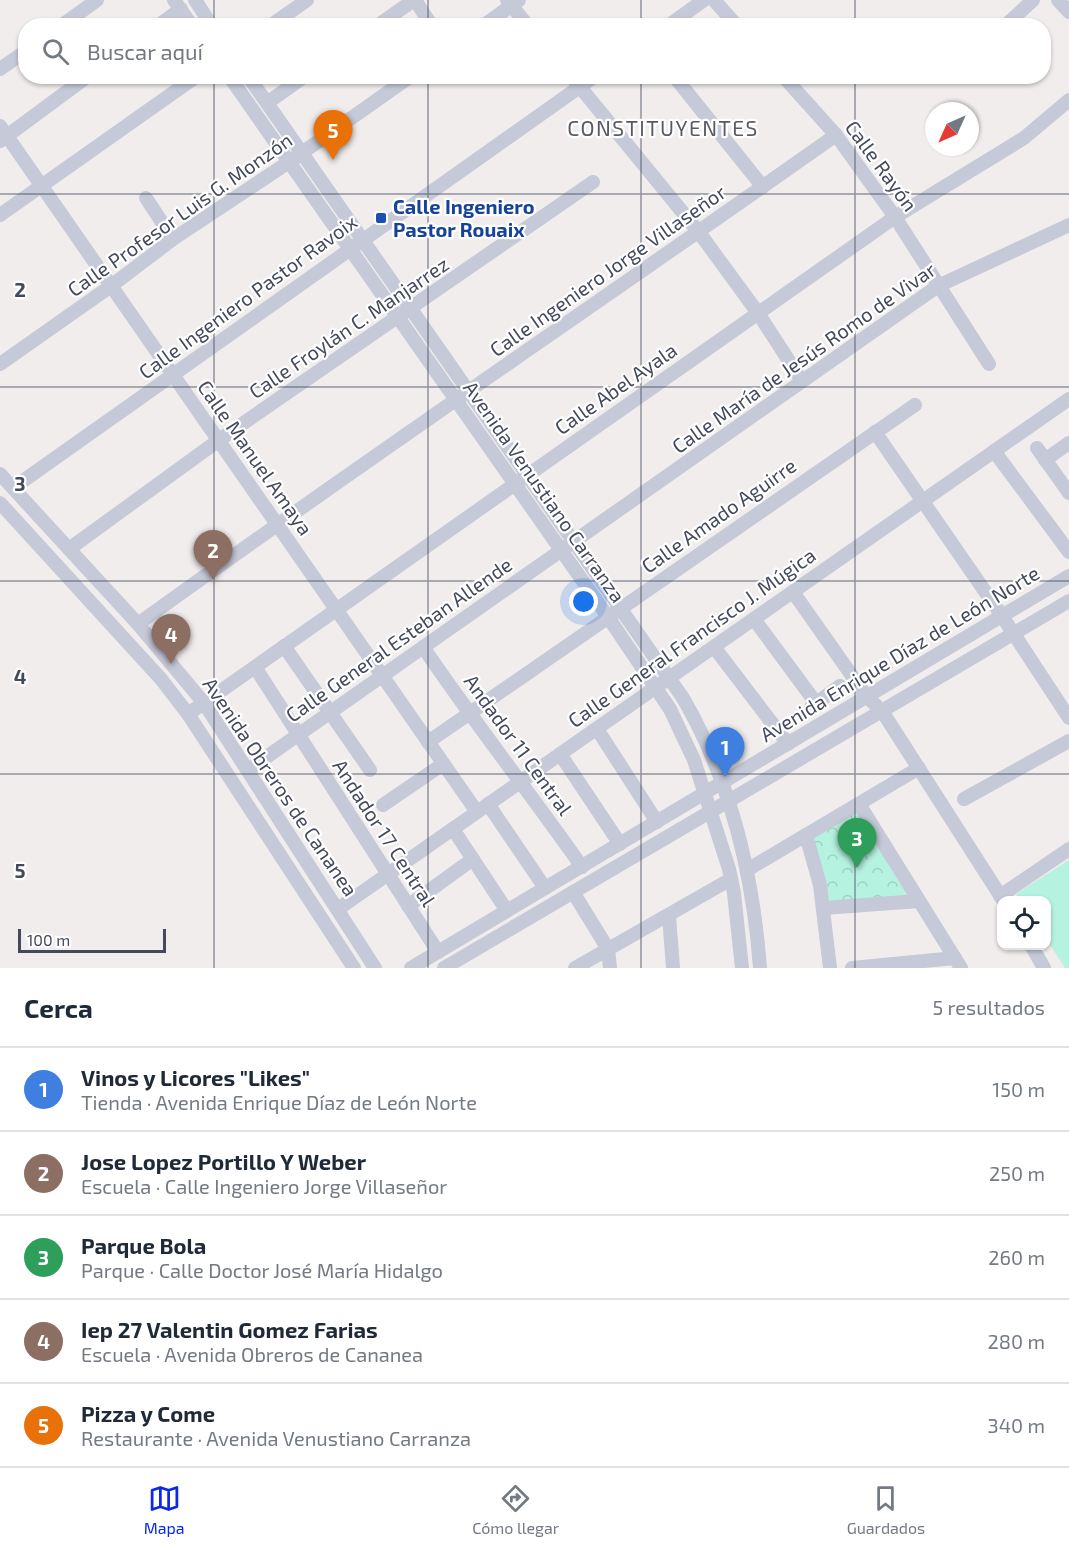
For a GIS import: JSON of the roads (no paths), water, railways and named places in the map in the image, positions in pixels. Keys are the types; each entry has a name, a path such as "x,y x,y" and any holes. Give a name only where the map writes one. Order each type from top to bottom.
{"street":[{"path":"72,18 97,0"},
{"path":"196,0 207,18"},
{"path":"281,18 307,0"},
{"path":"388,18 414,0 426,18"},
{"path":"679,18 704,0"},
{"path":"714,0 730,18"},
{"path":"1014,18 1033,0"},
{"path":"1058,0 1069,12"},
{"path":"493,18 512,2 523,18"},
{"path":"165,18 177,5 186,18"},
{"path":"0,69 18,57"},
{"path":"2,134 76,84"},
{"path":"0,215 186,84"},
{"name":"Avenida Venustiano Carranza","path":"235,84 457,401 521,480"},
{"name":"Avenida Venustiano Carranza","path":"254,84 468,393 521,480 614,613 684,734 712,811 731,879 739,928 742,968"},
{"path":"267,103 294,84"},
{"name":"Calle Profesor Luis G. Monzón","path":"0,364 173,239 289,162 400,84"},
{"name":"Calle Ingeniero Pastor Ravoix","path":"13,488 174,376 572,84"},
{"path":"577,84 698,231 758,313 802,381"},
{"path":"680,84 763,187"},
{"name":"Calle Rayón","path":"790,84 836,135 895,217 989,364"},
{"name":"Calle Abel Ayala","path":"188,714 895,217 1024,138 1069,100"},
{"name":"Calle Manuel Amaya","path":"2,134 42,187 443,764 483,808 545,888"},
{"name":"Calle Ingeniero Jorge Villaseñor","path":"138,624 277,524 457,401 836,135"},
{"name":"Calle Froylán C. Manjarrez","path":"69,549 219,440 593,182"},
{"path":"146,198 173,239"},
{"name":"Calle María de Jesús Romo de Vivar","path":"567,546 938,286 1069,225"},
{"name":"Calle General Francisco J. Múgica","path":"338,909 1069,399"},
{"name":"Calle Amado Aguirre","path":"428,742 915,405"},
{"path":"875,432 924,500 1069,717"},
{"path":"1069,443 1041,454 1069,492"},
{"path":"994,451 1069,552"},
{"name":"Avenida Obreros de Cananea","path":"0,474 138,624 204,703 375,968"},
{"name":"Avenida Obreros de Cananea","path":"0,502 161,679 188,714 354,968"},
{"name":"Calle General Esteban Allende","path":"248,770 567,546"},
{"name":"Avenida Enrique Díaz de León Norte","path":"411,968 1069,576"},
{"path":"793,592 867,697 882,711 1001,896"},
{"name":"Avenida Enrique Díaz de León Norte","path":"452,966 573,892 1069,601"},
{"name":"Avenida Venustiano Carranza","path":"614,613 669,678 694,717 723,783 747,870 756,915 760,968"},
{"path":"754,619 817,703 838,714"},
{"path":"285,646 370,770"},
{"name":"Andador 11 Central","path":"423,647 469,714 522,781 582,867"},
{"path":"714,647 788,744"},
{"name":"Andador 17 Central","path":"255,667 438,952"},
{"path":"817,703 840,686"},
{"path":"597,729 657,822"},
{"path":"964,799 1069,741"},
{"path":"560,754 620,844"},
{"path":"383,805 443,764"},
{"path":"747,870 919,768"},
{"path":"852,968 958,963 858,804"},
{"path":"453,829 507,911"},
{"path":"806,835 816,867 824,908 830,968"},
{"path":"1005,896 1069,849"},
{"path":"408,906 473,859"},
{"path":"575,968 731,879"},
{"path":"573,892 608,949 610,968"},
{"path":"824,908 919,901"},
{"path":"669,916 673,968"},
{"path":"1034,950 1044,968"}],"place":[{"name":"Pizza y Come","path":"333,160"},
{"name":"Calle Ingeniero Pastor Rouaix","path":"381,218"},
{"name":"Jose Lopez Portillo Y Weber","path":"213,580"},
{"name":"Iep 27 Valentin Gomez Farias","path":"171,664"},
{"name":"Vinos y Licores \"Likes\"","path":"725,777"},
{"name":"Parque Bola","path":"857,868"}],"district":[{"name":"CONSTITUYENTES","path":"663,129"}]}
